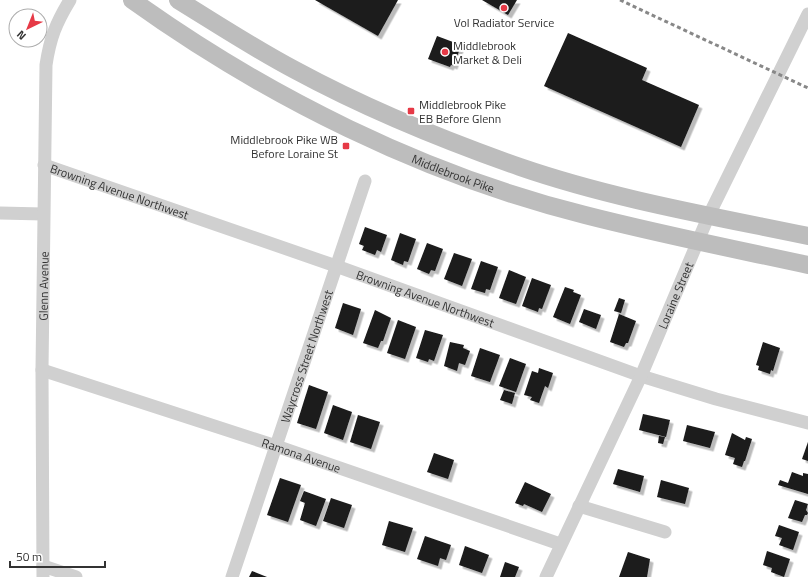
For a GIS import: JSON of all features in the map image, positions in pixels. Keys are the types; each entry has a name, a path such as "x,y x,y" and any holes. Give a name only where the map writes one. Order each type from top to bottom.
{"main road":[{"name":"Middlebrook Pike","path":"132,0 161,21 276,92 376,141 443,168 510,193 584,215 808,265"},
{"path":"178,0 296,71 386,115 464,147 520,167 591,188 808,236"},
{"path":"376,141 386,115"}],"street":[{"name":"Glenn Avenue","path":"43,571 42,370 46,65 49,42 56,23 70,0"},
{"name":"Loraine Street","path":"546,577 560,544 640,376 709,215 808,14"},
{"name":"Browning Avenue Northwest","path":"44,165 336,266 640,376 716,400 808,423"},
{"name":"Waycross Street Northwest","path":"232,577 365,181"},
{"path":"0,213 43,214"},
{"name":"Ramona Avenue","path":"42,370 276,446 560,544"},
{"path":"579,506 666,532"},
{"path":"43,571 76,577"}],"building":[{"path":"315,0 398,0 378,36"},
{"name":"Vol Radiator Service","path":"482,0 517,0 508,15"},
{"path":"568,33 647,68 642,80 699,105 681,147 544,86"},
{"name":"Middlebrook Market & Deli","path":"437,36 461,45 454,66 451,65 450,67 428,59"},
{"path":"365,227 387,235 381,252 377,250 375,255 362,250 364,246 359,244"},
{"path":"400,233 416,239 408,262 404,261 403,265 391,260"},
{"path":"427,243 443,249 435,271 431,270 429,274 417,269"},
{"path":"454,253 472,259 462,286 444,279"},
{"path":"481,261 498,267 490,290 486,289 485,293 471,289"},
{"path":"509,270 526,277 516,304 499,298"},
{"path":"532,278 551,285 542,309 539,308 538,312 522,306"},
{"path":"565,287 574,290 573,292 581,295 570,324 553,317"},
{"path":"619,298 625,300 621,313 614,311"},
{"path":"343,303 361,309 353,335 335,328"},
{"path":"584,309 601,315 596,329 579,322"},
{"path":"375,310 391,318 383,341 381,341 378,348 363,343"},
{"path":"619,314 636,321 628,343 626,343 624,347 610,342"},
{"path":"398,320 416,327 405,359 387,353"},
{"path":"425,330 443,335 434,361 429,359 428,362 416,358"},
{"path":"450,342 464,345 463,348 470,351 465,365 459,363 457,371 444,366"},
{"path":"763,342 780,348 773,371 771,370 770,374 758,370 759,366 756,365"},
{"path":"480,348 500,355 490,382 471,376"},
{"path":"510,358 526,364 516,392 499,386"},
{"path":"539,368 553,373 548,388 545,386 539,403 530,400 532,397 524,395 532,371 538,373"},
{"path":"309,385 328,392 316,429 297,423"},
{"path":"504,390 515,393 512,404 500,400"},
{"path":"333,405 352,412 343,440 324,433"},
{"path":"643,414 670,420 666,437 639,430"},
{"path":"358,415 380,422 371,449 350,442"},
{"path":"687,425 715,432 710,448 683,441"},
{"path":"732,433 745,440 746,437 752,439 742,467 733,464 735,458 725,455"},
{"path":"659,436 665,437 663,444 658,443"},
{"path":"808,442 808,461 802,459"},
{"path":"434,453 454,460 448,479 427,472"},
{"path":"618,469 644,476 640,492 613,484"},
{"path":"792,472 803,476 803,473 808,474 808,494 778,485 780,480 788,483"},
{"path":"280,478 301,485 288,522 267,515"},
{"path":"661,480 689,488 685,504 657,497"},
{"path":"525,482 551,494 542,512 524,504 523,506 515,503"},
{"path":"304,491 326,499 316,526 300,520 305,503 300,501"},
{"path":"331,498 352,505 344,528 323,521"},
{"path":"795,500 808,504 806,510 808,513 805,515 802,522 788,518"},
{"path":"389,521 413,528 405,552 382,545"},
{"path":"779,525 799,532 793,550 779,545 782,538 775,536"},
{"path":"425,536 451,545 446,560 440,558 438,566 417,559"},
{"path":"465,546 489,555 482,573 459,565"},
{"path":"767,551 790,559 784,577 771,572 772,568 763,565"},
{"path":"628,552 650,559 647,577 619,577"},
{"path":"505,562 519,567 515,577 500,577"},
{"path":"252,571 267,577 249,577"}],"railway":[{"path":"620,0 808,88"}],"place":[{"name":"Vol Radiator Service","path":"504,8"},
{"name":"Middlebrook Market & Deli","path":"445,52"},
{"name":"Middlebrook Pike EB Before Glenn","path":"411,111"},
{"name":"Middlebrook Pike WB Before Loraine St","path":"346,146"}]}
